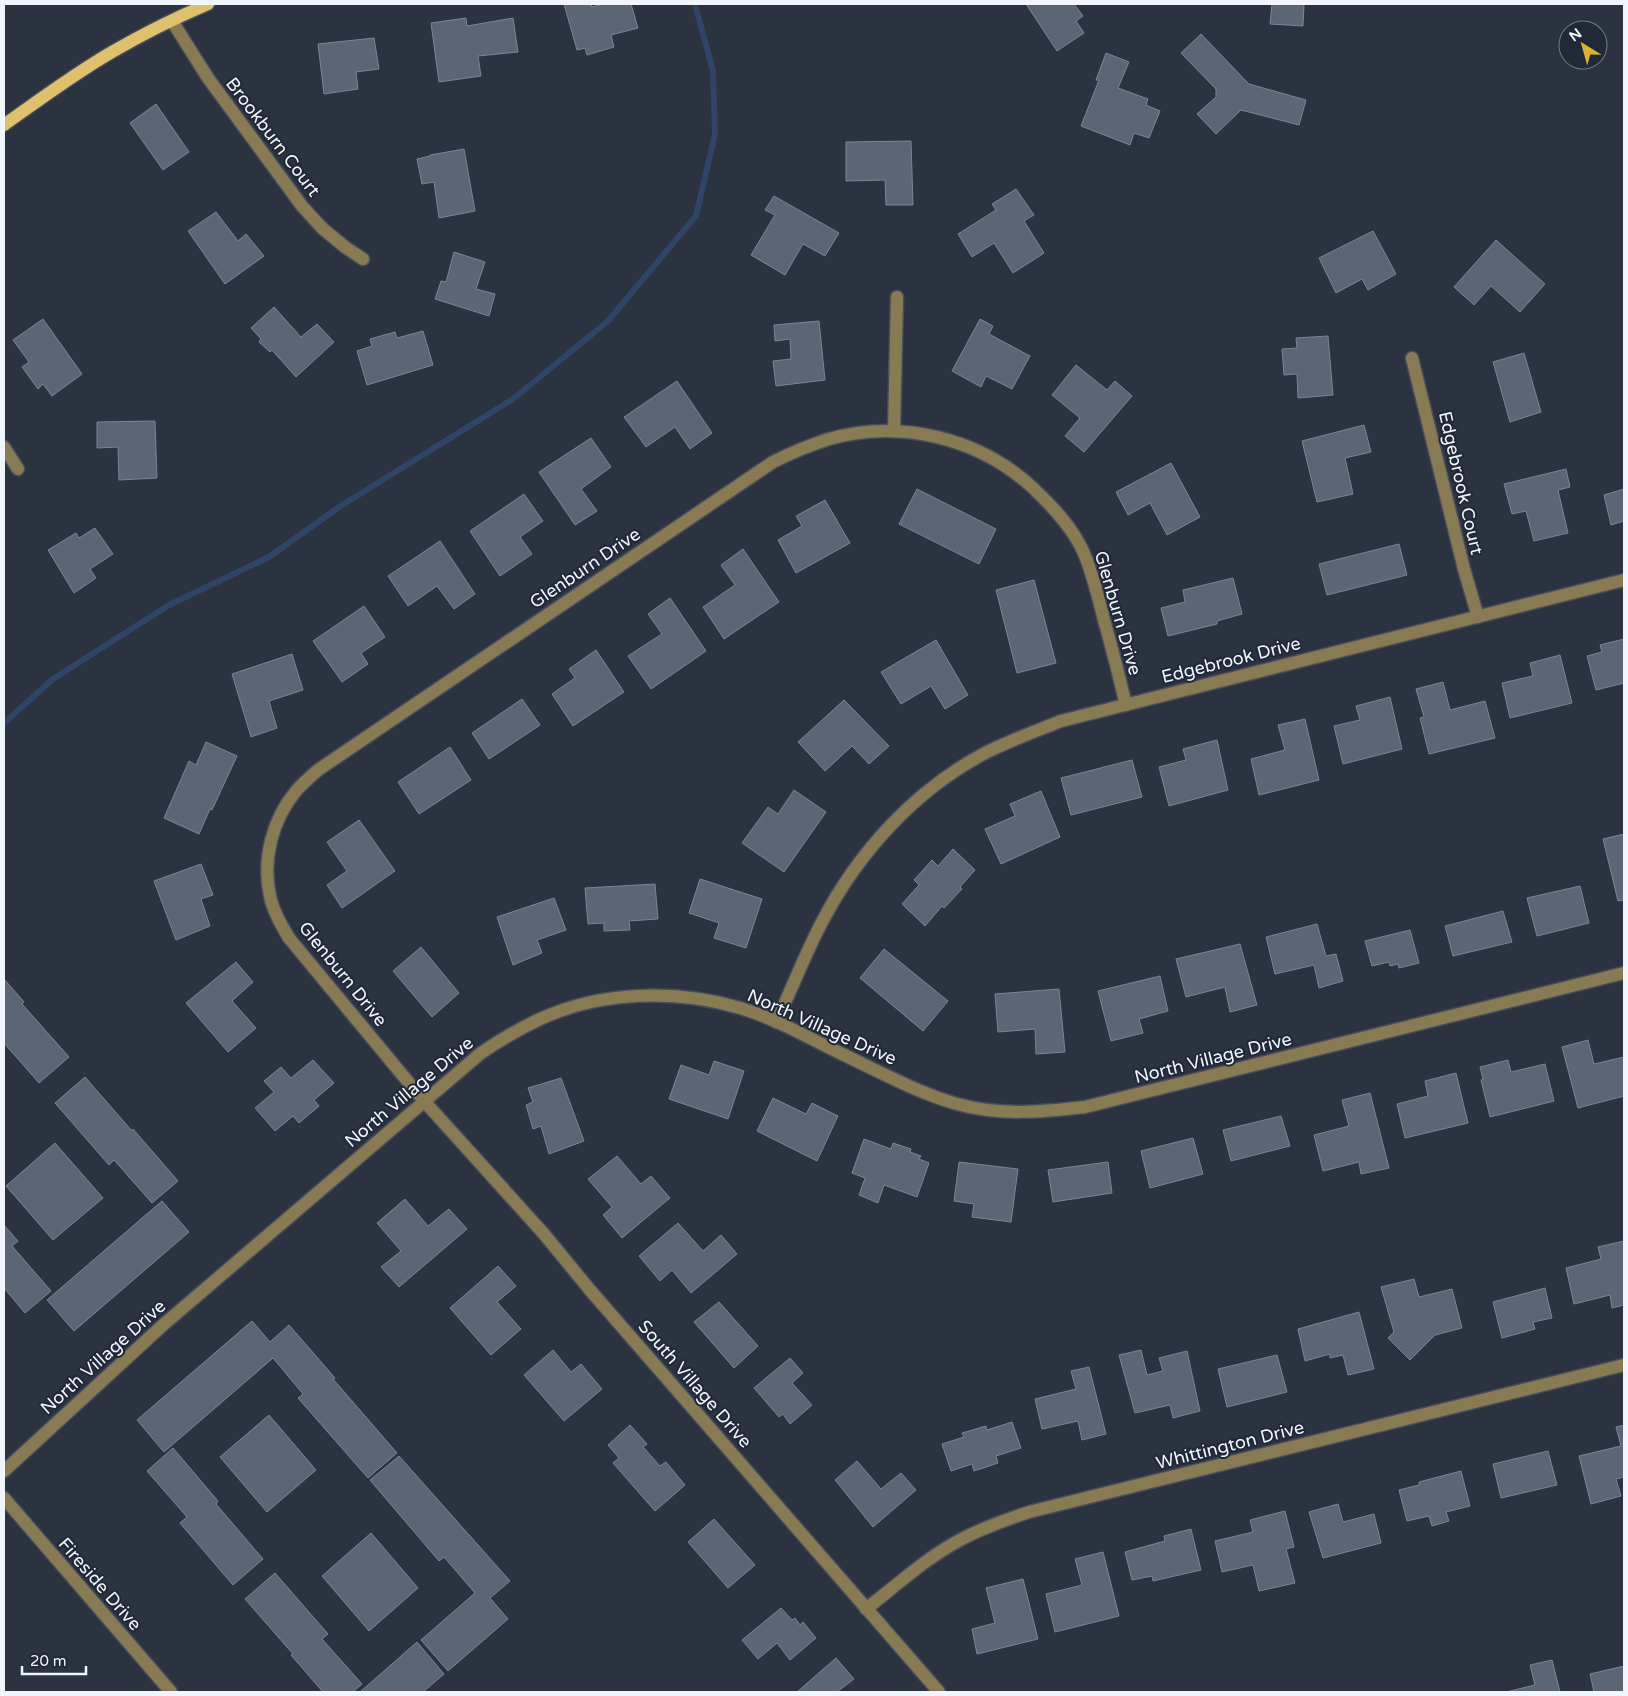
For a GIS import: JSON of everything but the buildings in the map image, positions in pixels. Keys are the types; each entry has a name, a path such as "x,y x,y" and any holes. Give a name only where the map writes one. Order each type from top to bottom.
{"main road":[{"path":"4,125 73,76 111,52 208,4"}],"street":[{"name":"Brookburn Court","path":"172,21 208,78 302,206 322,228 363,259"},
{"path":"894,431 897,297"},
{"name":"Edgebrook Court","path":"1412,358 1464,569 1478,617"},
{"name":"Glenburn Drive","path":"424,1101 289,938 278,918 270,897 267,875 268,853 283,810 296,791 318,770 773,462 801,449 830,439 864,433 894,431 943,438 971,448 998,461 1022,478 1048,502 1067,525 1082,550 1093,576 1126,705"},
{"path":"4,447 18,469"},
{"name":"Edgebrook Drive","path":"776,1022 822,922 850,875 883,833 912,804 951,774 986,753 1023,735 1061,721 1624,580"},
{"name":"North Village Drive","path":"4,1471 163,1325 481,1053 510,1034 541,1018 574,1006 650,995 696,998 740,1008 776,1022 926,1094 959,1104 993,1110 1040,1113 1085,1107 1624,973"},
{"name":"South Village Drive","path":"424,1101 544,1234 590,1290 938,1692"},
{"name":"Whittington Drive","path":"866,1609 928,1560 960,1540 993,1524 1029,1512 1624,1365"},
{"name":"Fireside Drive","path":"4,1498 171,1692"}],"waterway":[{"path":"4,723 53,679 169,605 269,557 339,507 513,399 608,321 696,216 715,134 713,71 695,4"}]}
